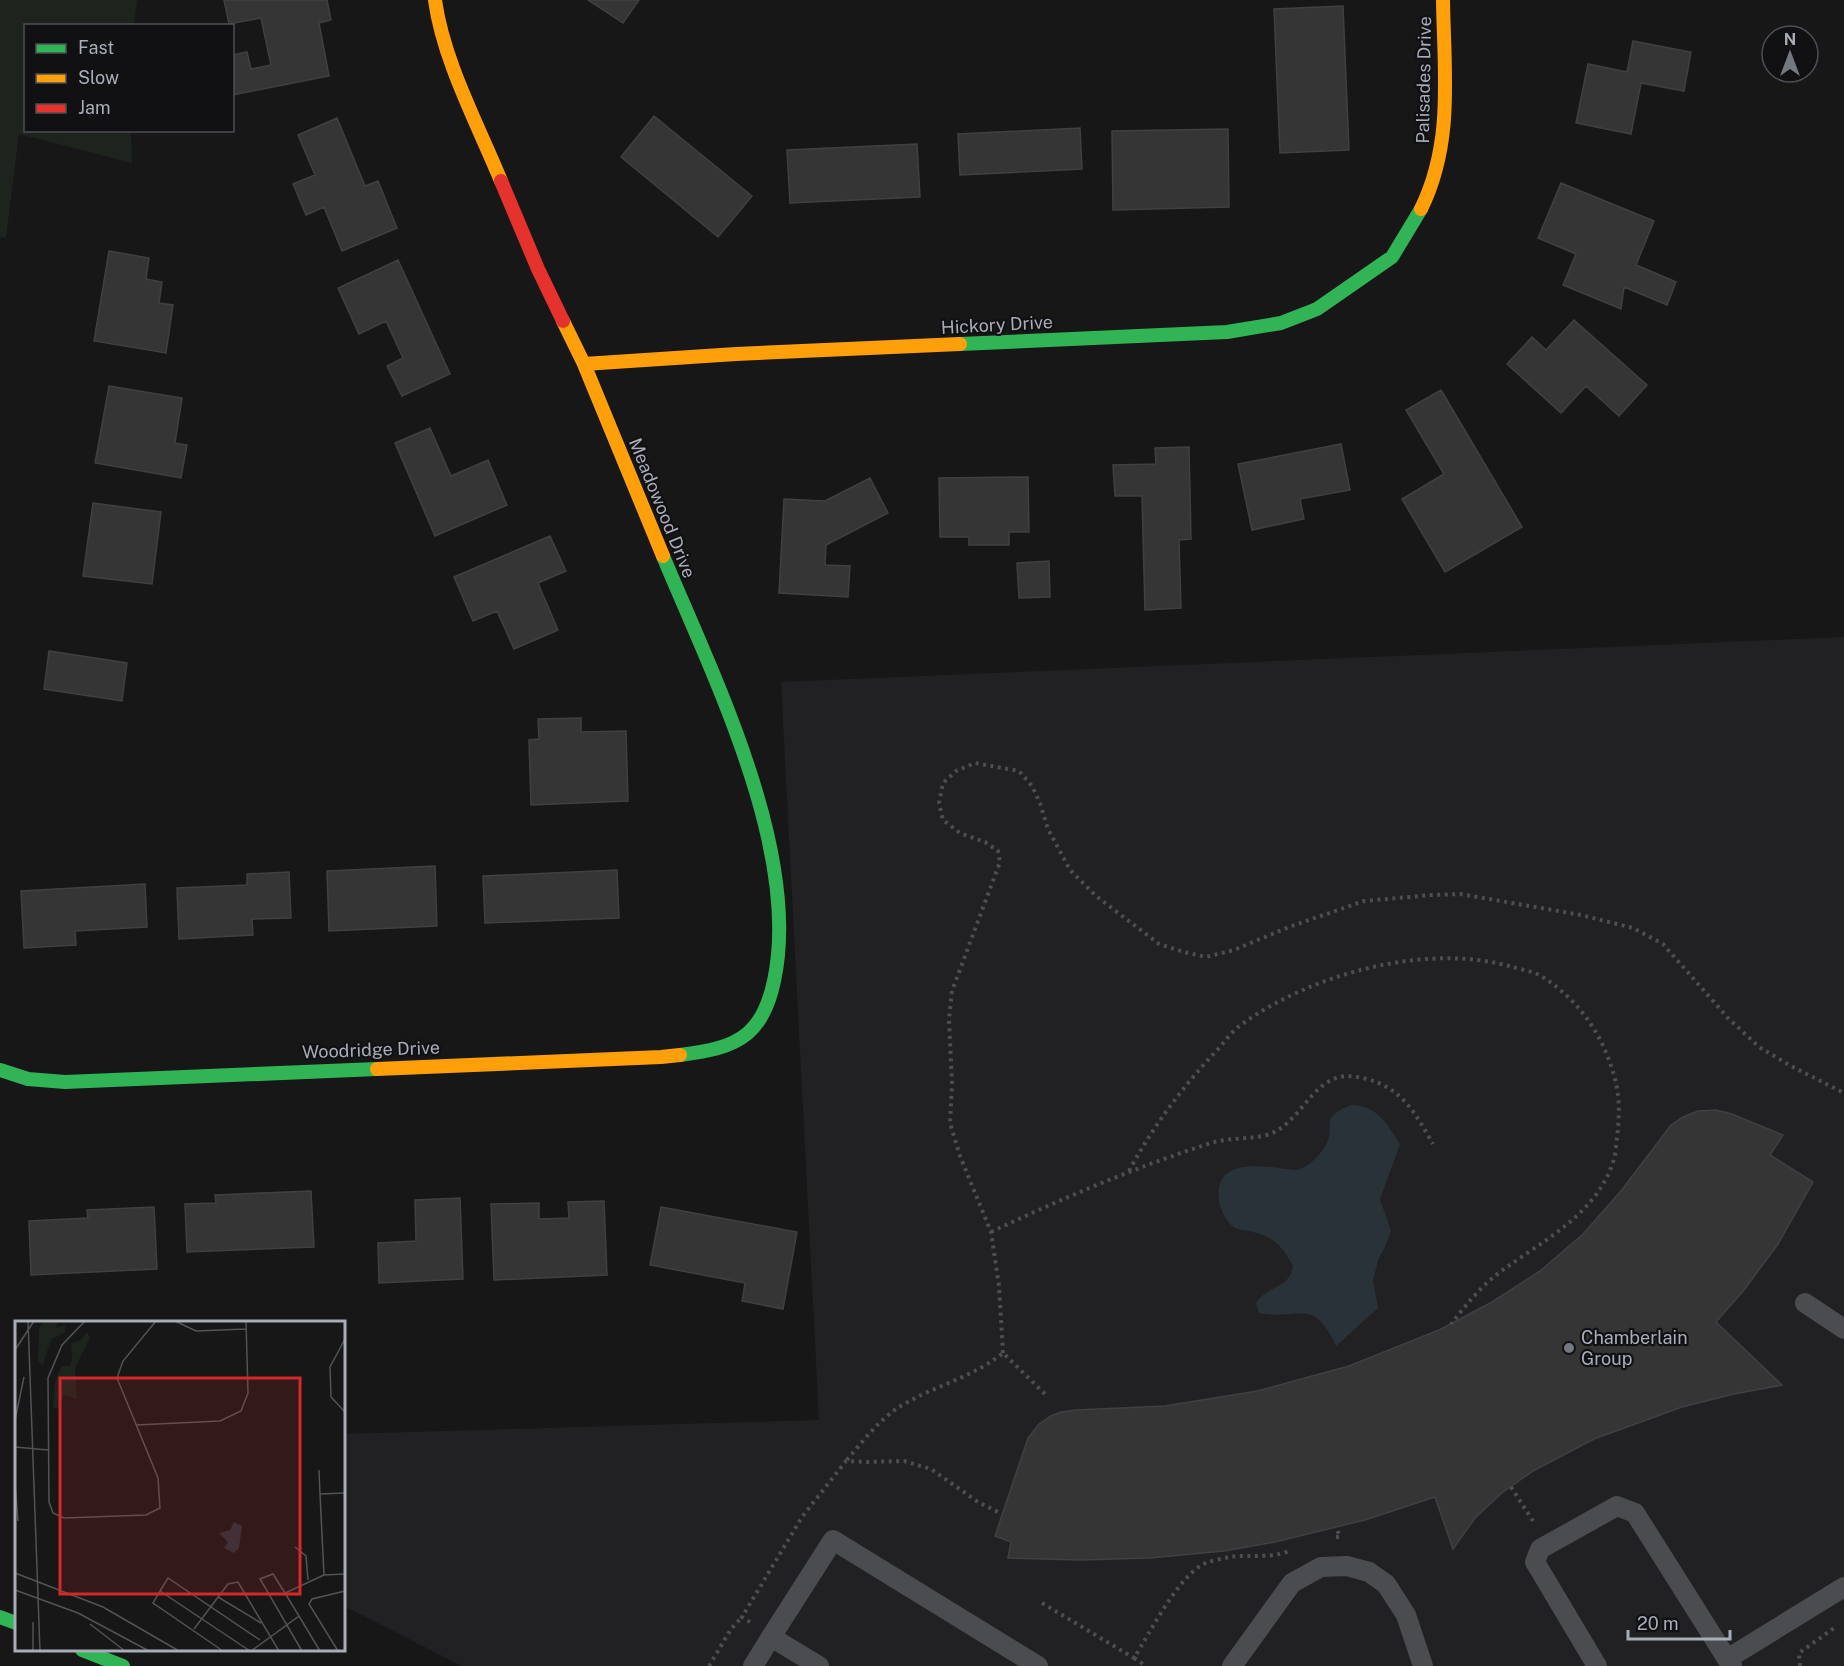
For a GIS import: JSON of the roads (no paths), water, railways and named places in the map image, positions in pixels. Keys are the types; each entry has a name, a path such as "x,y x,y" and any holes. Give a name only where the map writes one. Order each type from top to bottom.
{"main road":[{"name":"Meadowood Drive","path":"435,0 438,23 456,74 538,269 584,364 730,718 750,774 765,828 776,883 781,927 780,958 768,1005 757,1023 742,1038"},
{"name":"Palisades Drive","path":"1392,257 1422,207 1436,173 1442,148 1445,121 1443,0"},
{"name":"Hickory Drive","path":"584,364 748,354 1227,332 1281,323 1317,309 1392,257"},
{"name":"Woodridge Drive","path":"0,1070 28,1079 65,1082 662,1057 722,1046 742,1038"},
{"path":"0,1617 15,1623"},
{"path":"85,1651 123,1666"}],"lane":[{"path":"1805,1303 1844,1329"},
{"path":"1597,1666 1534,1562 1540,1549 1617,1506 1635,1513 1730,1663 1844,1587"},
{"path":"753,1666 833,1540 1038,1666"},
{"path":"1232,1666 1292,1583 1321,1567 1347,1566 1370,1572 1386,1584 1406,1615 1424,1666"},
{"path":"771,1636 819,1666"}],"place":[{"name":"Chamberlain Group","path":"1569,1348"}]}
